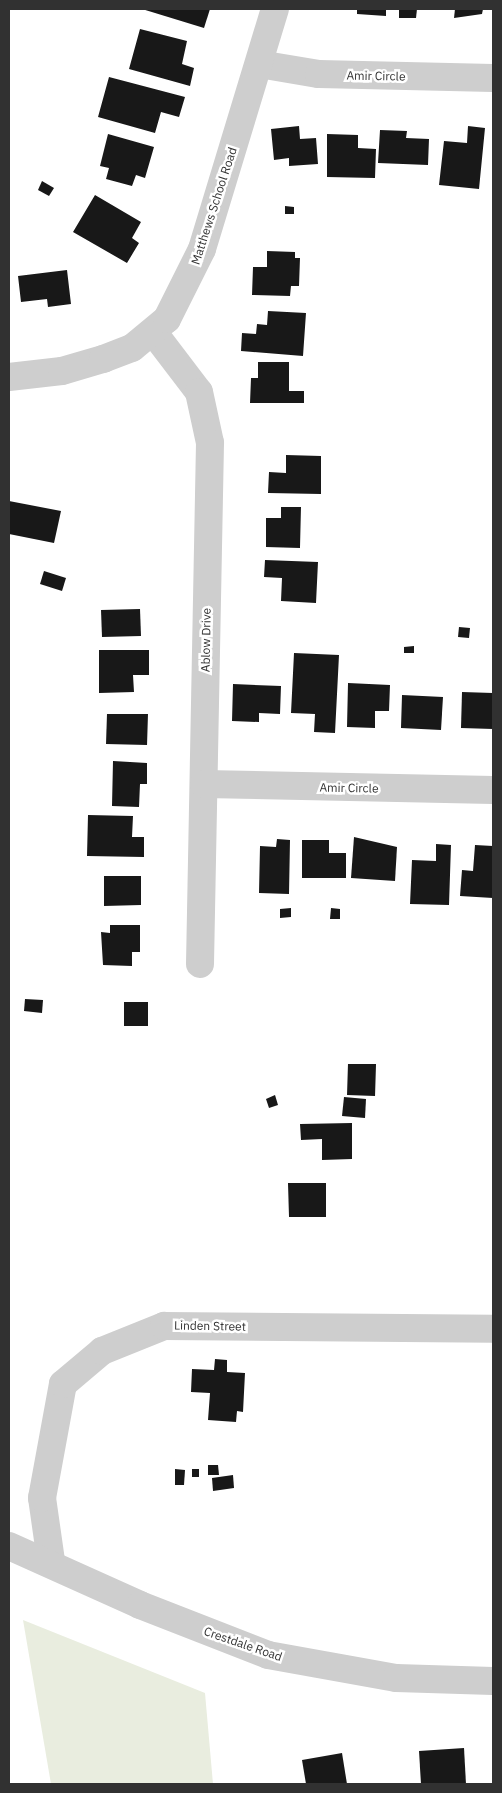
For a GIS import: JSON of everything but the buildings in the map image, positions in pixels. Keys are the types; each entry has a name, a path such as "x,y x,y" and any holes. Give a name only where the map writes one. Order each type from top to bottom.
{"street":[{"name":"Matthews School Road","path":"9,377 62,371 132,348 154,332 181,298 202,248 275,9"},
{"name":"Amir Circle","path":"259,64 318,74 493,78"},
{"name":"Ablow Drive","path":"154,332 189,373 207,411 204,784 200,964"},
{"name":"Amir Circle","path":"204,784 493,790"},
{"name":"Linden Street","path":"51,1561 42,1498 63,1384 102,1351 164,1326 493,1329"},
{"name":"Crestdale Road","path":"9,1546 51,1561 140,1605 268,1655 396,1678 493,1681"}],"shaded area":[{"path":"23,1620 205,1693 213,1784 51,1784"}]}
